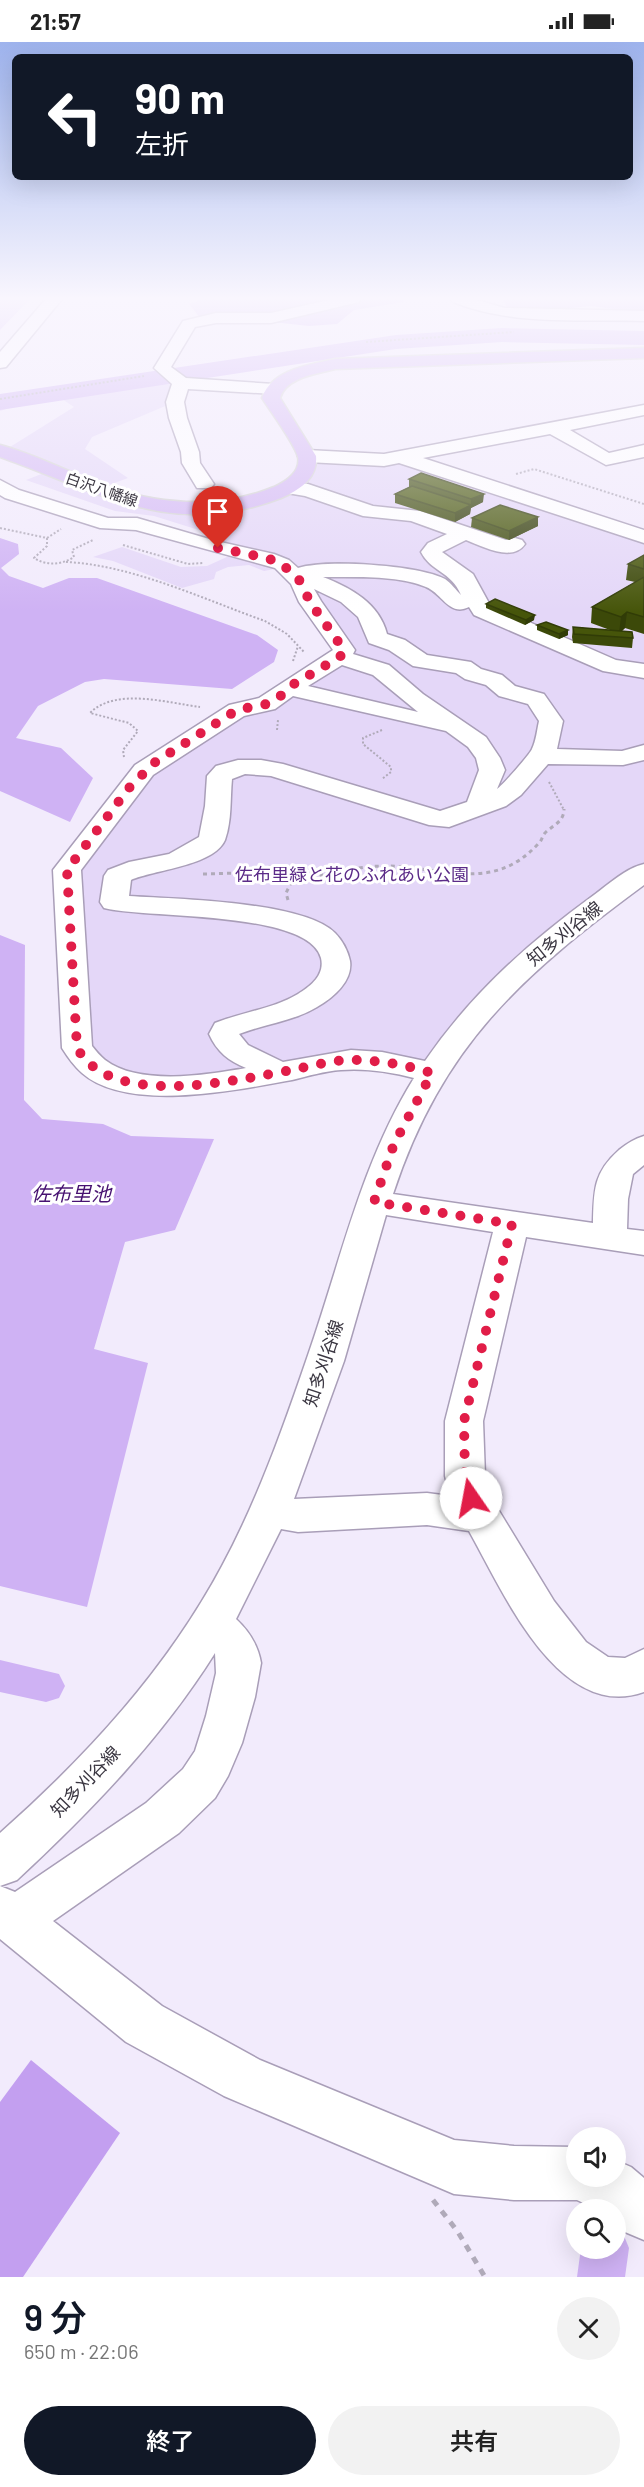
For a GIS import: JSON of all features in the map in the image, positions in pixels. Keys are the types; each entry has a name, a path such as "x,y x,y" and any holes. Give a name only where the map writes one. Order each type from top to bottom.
{"main road":[{"path":"273,403 307,456"},
{"name":"白沢八幡線","path":"0,451 107,493 146,504 192,507 228,504 266,497 288,488 304,474 308,463 307,456"}],"street":[{"path":"175,403 190,452 190,463 204,484"},
{"path":"307,456 384,460 644,410"},
{"path":"552,427 606,459 644,451"},
{"path":"399,457 644,537"},
{"path":"0,486 12,494 120,539 161,552"},
{"path":"288,488 308,490 380,514 413,515 506,547 515,544"},
{"path":"103,531 137,524 282,564 294,576 344,650 340,657 267,704 237,710 164,755 141,774 67,870 77,1048 83,1058 94,1069 129,1083 178,1087 350,1060 405,1065 432,1073"},
{"path":"465,533 435,547 431,552 433,556 465,579 478,606 500,619 611,666 644,670"},
{"path":"190,560 213,557 216,554 214,550 218,548"},
{"path":"294,576 323,571 425,579 442,587 458,604 478,606"},
{"path":"294,576 304,577 344,595 372,619 377,638 397,645 414,658 463,667 474,674 494,680 507,691 536,699 549,715 547,756"},
{"path":"340,657 381,670 415,699 477,742 488,758 492,770 478,807"},
{"path":"295,684 396,714 458,728"},
{"path":"274,1073 271,1068 236,1051 228,1044 224,1034 226,1029 300,1004 318,994 333,978 338,967 332,950 323,938 303,925 269,918 114,902 113,895 118,876 128,871 174,860 211,841 217,814 218,779 222,773 245,767 274,769 438,819 449,819 502,798 522,779 526,769 547,756 623,758 644,752"},
{"name":"知多刈谷線","path":"0,1864 122,1743 168,1685 210,1624 236,1580 286,1470 326,1358 394,1144 432,1073 476,1013 514,974 574,922 644,872"},
{"path":"610,1239 611,1199 617,1170 644,1147"},
{"path":"374,1202 644,1244"},
{"path":"512,1224 464,1421 465,1476 471,1498 479,1516 539,1614 571,1655 600,1676 633,1677 644,1668"},
{"path":"268,1511 298,1516 426,1509 479,1516"},
{"path":"210,1624 223,1633 238,1649 241,1665 222,1739 207,1772 183,1800 148,1828 7,1915 144,2024 242,2078 454,2167 514,2173 566,2174"},
{"path":"613,2187 644,2213"}],"path":[{"path":"477,482 534,470 644,504"},
{"path":"0,528 47,538 47,546 34,558 47,564 92,563 120,569 280,628 310,659 295,684"},
{"path":"66,562 74,557 72,550 74,548 103,531"},
{"path":"141,774 133,769 122,754 123,748 137,736 138,731 135,726 124,721 98,718 90,713 100,703 129,699 205,708 230,707 237,710"},
{"path":"346,792 363,783 386,777 391,772 388,763 363,744 363,738 383,730 396,714"},
{"path":"269,918 295,910 287,899 286,893 291,883 323,874 382,866 464,875 497,872 515,862 540,843 543,834 556,825 564,814 564,807 549,783 547,756"},
{"path":"197,874 239,873 276,866 281,868 291,883"}],"green space":[{"name":"佐布里緑と花のふれあい公園","path":"0,403 11,403 10,408 0,411"},
{"name":"佐布里緑と花のふれあい公園","path":"68,403 170,403 92,437 85,449 128,478 90,492 128,505 179,511 305,485 315,471 317,461 401,461 644,541 644,872 574,923 432,1073 350,1060 178,1087 95,1069 67,870 144,770 342,662 309,583 311,576 295,565 264,571 249,565 228,567 216,572 214,579 182,588 113,561 93,557 122,547 181,567 207,566 229,556 218,536 154,516 115,511 26,480 57,468 10,447 74,407"}],"shaded area":[{"path":"31,2060 120,2133 23,2277 0,2277 0,2102"}],"water":[{"path":"0,538 18,544 19,554 1,568 9,576 43,588 69,578 97,578 257,635 278,650 274,662 232,689 104,679 85,682 38,706 16,738 61,748 93,778 70,822 0,791"},
{"name":"佐布里池","path":"0,935 25,945 24,1100 42,1119 103,1124 131,1136 214,1139 175,1230 125,1242 94,1349 148,1363 87,1607 0,1586"}],"building":[{"path":"421,473 484,494 471,499 409,479"},
{"path":"412,486 471,505 455,513 395,494"},
{"path":"500,505 538,517 509,531 472,518"},
{"path":"644,555 644,569 628,564"},
{"path":"644,577 644,617 627,612 621,617 592,607"},
{"path":"495,599 535,615 526,620 486,604"},
{"path":"546,622 568,630 559,634 537,625"},
{"path":"573,627 632,632 633,638 574,634"}],"waterway":[{"path":"0,1676 46,1686"},
{"path":"601,2277 603,2259"}],"route":[{"path":"218,548 267,558 282,564 300,581 310,602 344,650 340,657 294,684 277,699 267,704 237,710 144,770 67,870 77,1048 94,1069 107,1076 129,1083 178,1087 350,1060 405,1065 432,1073 394,1144 374,1202 512,1224 464,1421 465,1476 471,1498"}]}
